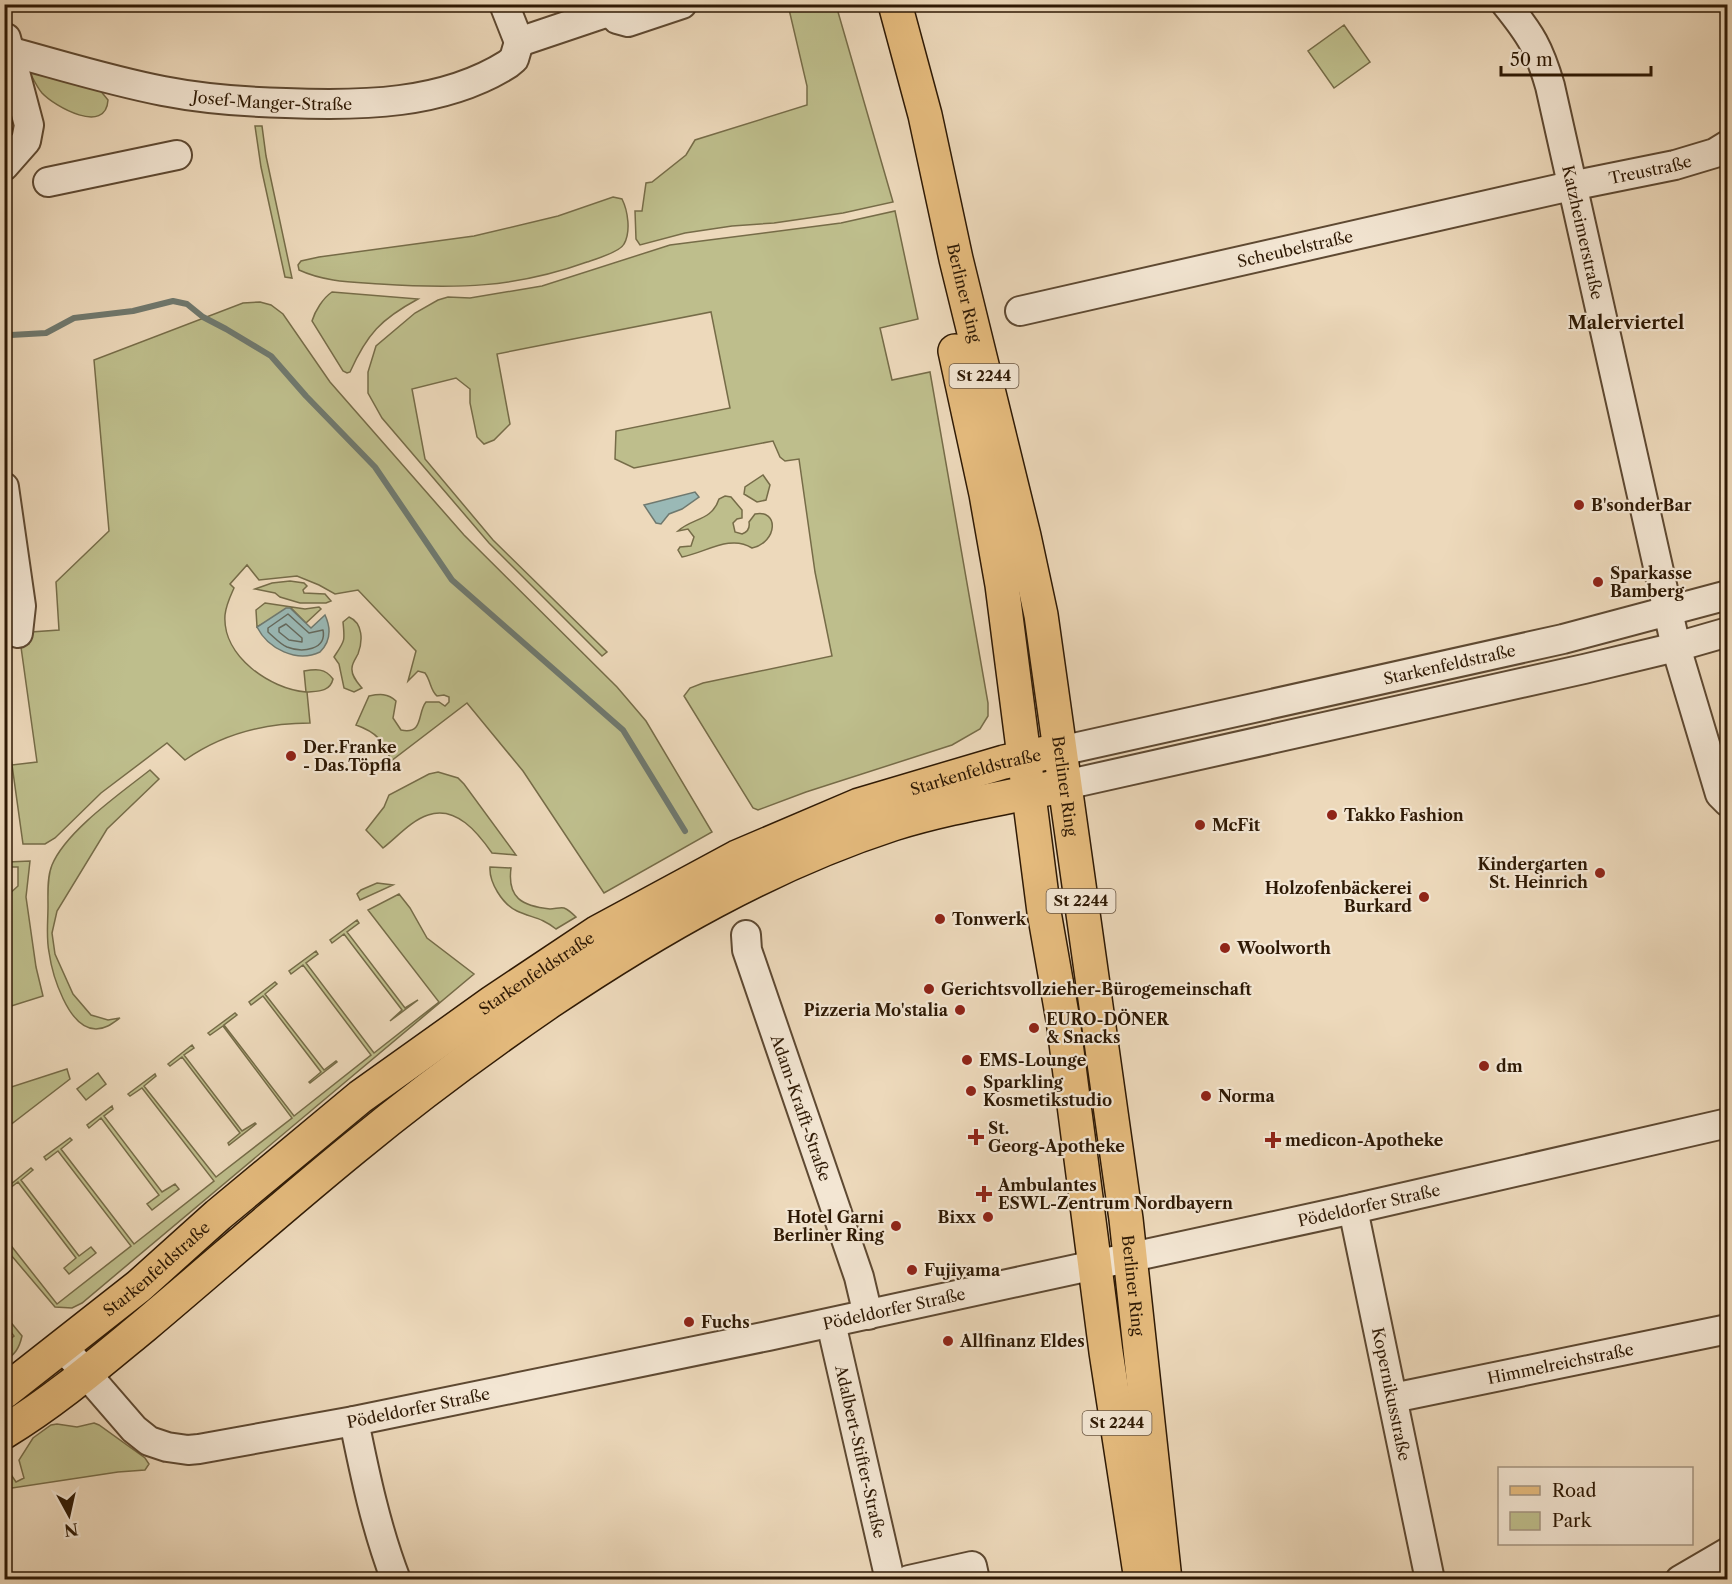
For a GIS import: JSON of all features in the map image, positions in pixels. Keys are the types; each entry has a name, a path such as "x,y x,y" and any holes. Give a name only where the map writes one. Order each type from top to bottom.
{"main road":[{"name":"Berliner Ring","path":"874,4 903,113 986,494 1002,585 1044,912 1065,1031 1106,1352 1141,1580"},
{"name":"Berliner Ring","path":"895,4 925,115 958,270 1024,536 1041,615 1130,1258 1165,1580"},
{"name":"Starkenfeldstraße","path":"63,1347 139,1286 218,1215 360,1097 493,1002 598,932 737,857 859,805 1004,762 1060,750"},
{"name":"Starkenfeldstraße","path":"86,1373 383,1125 475,1053 646,940 740,888 839,844 894,824 1065,785"},
{"path":"360,1097 383,1125"},
{"path":"4,1392 63,1347"},
{"path":"4,1431 28,1418 86,1373"}],"street":[{"path":"504,4 519,42 611,11 617,19 628,22 682,4"},
{"name":"Katzheimerstraße","path":"1506,4 1534,40 1550,86 1676,647 1720,794 1728,802"},
{"path":"4,166 26,141 29,126 6,42"},
{"name":"Josef-Manger-Straße","path":"6,42 164,91 246,101 340,105 373,104 458,87 508,64 514,59 519,42"},
{"name":"Treustraße","path":"1571,186 1675,165 1715,153 1728,145"},
{"path":"48,182 177,155"},
{"name":"Scheubelstraße","path":"1020,311 1571,186"},
{"path":"4,487 21,606 18,633"},
{"name":"Starkenfeldstraße","path":"1060,750 1563,639 1728,595"},
{"name":"Starkenfeldstraße","path":"1065,785 1676,647 1728,632"},
{"name":"Adam-Krafft-Straße","path":"746,935 747,950 859,1277 868,1315"},
{"name":"Pödeldorfer Straße","path":"63,1347 134,1429 149,1441 188,1450 209,1448 354,1421 831,1323 1353,1209 1728,1123"},
{"name":"Kopernikusstraße","path":"1353,1209 1430,1580"},
{"name":"Adalbert-Stifter-Straße","path":"831,1323 890,1580"},
{"name":"Himmelreichstraße","path":"1393,1398 1728,1329"},
{"path":"354,1421 368,1490 384,1548 396,1580"},
{"path":"1680,1580 1728,1552"},
{"path":"909,1580 974,1573"}],"green space":[{"path":"788,5 836,5 893,202 843,213 685,233 640,245 636,239 635,211 642,211 646,183 652,182 686,155 695,140 807,105 807,86"},
{"path":"1344,25 1370,62 1334,88 1308,51"},
{"path":"28,69 95,84 108,100 105,110 99,116 90,117 68,111 42,93"},
{"path":"255,126 262,126 266,156 292,278 285,277 261,167"},
{"path":"613,197 622,199 626,209 628,228 622,247 561,271 485,285 408,286 339,281 299,270 298,265 301,261 474,236 558,216"},
{"path":"895,211 918,319 880,328 892,380 930,372 988,703 988,716 980,729 952,745 806,792 758,810 753,808 684,696 690,688 703,683 832,656 815,572 799,459 785,461 780,457 773,441 634,468 615,459 616,431 730,408 711,312 497,354 510,424 494,440 484,444 477,437 470,403 470,389 456,378 412,389 425,459 493,540 607,652 602,656 489,543 382,418 368,393 368,372 376,346 415,313 438,300 448,297 470,298 542,286 670,245 841,223"},
{"path":"332,292 418,299 376,329 369,337 350,372 347,373 343,371 312,321 320,305"},
{"path":"260,302 271,305 283,314 330,382 464,535 617,687 646,721 712,832 604,893 523,771 467,703 391,761 378,738 356,725 369,696 383,695 396,701 393,718 401,730 408,731 417,726 426,702 439,702 445,706 449,702 449,697 435,694 425,673 418,671 408,681 416,651 358,590 335,594 297,576 259,580 247,565 230,584 234,588 225,615 226,630 231,644 251,668 292,690 306,692 304,671 320,670 330,675 333,679 326,689 307,692 310,723 277,725 244,732 214,743 185,760 167,743 101,793 55,838 45,844 23,844 12,765 37,762 21,647 29,644 31,632 59,630 56,582 109,531 94,360 243,303"},
{"path":"763,475 770,485 766,500 757,502 744,494 745,487"},
{"path":"725,496 731,497 742,510 742,518 733,523 735,532 742,534 746,532 755,514 763,514 768,516 772,527 767,539 761,545 752,548 744,544 726,544 682,557 678,550 680,547 691,546 694,537 688,529 678,531 707,515 719,499"},
{"path":"290,581 304,583 307,586 303,590 304,593 325,594 331,601 300,603 280,597 275,593 255,589 272,583"},
{"path":"265,603 321,609 306,623 291,608 257,627 256,610"},
{"path":"349,617 357,623 361,633 360,649 352,671 362,688 354,692 344,688 339,664 334,657 343,641 343,622"},
{"path":"4,703 12,765 7,762 5,754"},
{"path":"150,770 159,779 107,829 57,911 52,933 55,954 73,994 91,1015 108,1020 120,1018 100,1029 86,1027 77,1020 63,999 51,962 48,941 49,875 59,852 69,839 110,801"},
{"path":"438,772 458,778 464,784 516,855 492,853 473,830 457,817 448,814 438,813 422,817 383,848 366,830 384,807 389,795 429,774"},
{"path":"30,861 26,897 36,967 43,996 5,1008 5,896 18,886 18,867 8,867 8,862"},
{"path":"490,867 511,868 511,887 518,899 524,903 550,909 564,908 576,917 556,929 541,920 511,908 498,892 490,873"},
{"path":"377,883 393,885 360,900 357,894 361,890"},
{"path":"399,894 427,938 474,974 82,1303 72,1308 55,1307 5,1248 5,1238 57,1304 131,1246 58,1151 46,1160 44,1157 70,1138 72,1140 61,1149 134,1244 214,1181 142,1088 130,1096 128,1094 155,1074 156,1076 144,1086 216,1177 292,1118 223,1026 210,1035 208,1033 235,1013 237,1015 224,1025 294,1116 371,1055 303,965 291,974 289,971 316,951 318,954 306,963 374,1053 439,1002 368,910"},
{"path":"357,920 359,923 347,932 405,1008 418,1000 390,1021 402,1010 344,934 332,943 330,940"},
{"path":"275,982 277,984 265,994 324,1070 337,1062 310,1083 321,1072 263,996 251,1005 249,1002"},
{"path":"192,1045 194,1048 184,1055 242,1131 256,1124 229,1145 228,1143 240,1133 182,1057 170,1066 168,1064"},
{"path":"67,1069 70,1079 5,1129 5,1089"},
{"path":"98,1073 106,1084 86,1100 77,1089"},
{"path":"112,1106 113,1109 104,1116 162,1192 175,1184 179,1189 152,1210 147,1204 159,1195 101,1118 89,1128 87,1125"},
{"path":"31,1168 33,1170 21,1180 79,1256 91,1247 96,1253 69,1274 64,1268 76,1258 18,1182 6,1191 5,1189"},
{"path":"4,1314 22,1336 16,1351 5,1361 5,1343 14,1336 5,1324"},
{"path":"94,1423 145,1458 149,1464 145,1470 12,1488 5,1486 5,1472 8,1470 16,1482 24,1478 19,1460 33,1438 51,1425 77,1427"}],"water":[{"path":"695,492 699,497 682,509 669,514 661,524 656,523 644,505"},
{"path":"286,608 290,608 311,628 325,615 329,634 320,652 302,656 293,655 268,642 262,635 257,627"}],"waterway":[{"path":"4,338 11,335 46,333 74,318 133,311 173,301 187,304 203,317 271,356 306,396 375,467 452,580 623,730 685,831"}],"place":[{"name":"B'sonderBar","path":"1579,505"},
{"name":"Sparkasse Bamberg","path":"1598,582"},
{"name":"Der.Franke - Das.Töpfla","path":"291,756"},
{"name":"Takko Fashion","path":"1332,815"},
{"name":"McFit","path":"1200,825"},
{"name":"Kindergarten St. Heinrich","path":"1600,873"},
{"name":"Holzofenbäckerei Burkard","path":"1424,897"},
{"name":"Tonwerk","path":"940,919"},
{"name":"Woolworth","path":"1225,948"},
{"name":"Gerichtsvollzieher-Bürogemeinschaft","path":"929,989"},
{"name":"Pizzeria Mo'stalia","path":"960,1010"},
{"name":"EURO-DÖNER & Snacks","path":"1034,1028"},
{"name":"EMS-Lounge","path":"967,1060"},
{"name":"dm","path":"1484,1066"},
{"name":"Sparkling Kosmetikstudio","path":"971,1091"},
{"name":"Norma","path":"1206,1096"},
{"name":"St. Georg-Apotheke","path":"976,1137"},
{"name":"medicon-Apotheke","path":"1273,1140"},
{"name":"Ambulantes ESWL-Zentrum Nordbayern","path":"984,1194"},
{"name":"Bixx","path":"988,1217"},
{"name":"Hotel Garni Berliner Ring","path":"896,1226"},
{"name":"Fujiyama","path":"912,1270"},
{"name":"Fuchs","path":"689,1322"},
{"name":"Allfinanz Eldes","path":"948,1341"}],"district":[{"name":"Malerviertel","path":"1626,323"}]}
